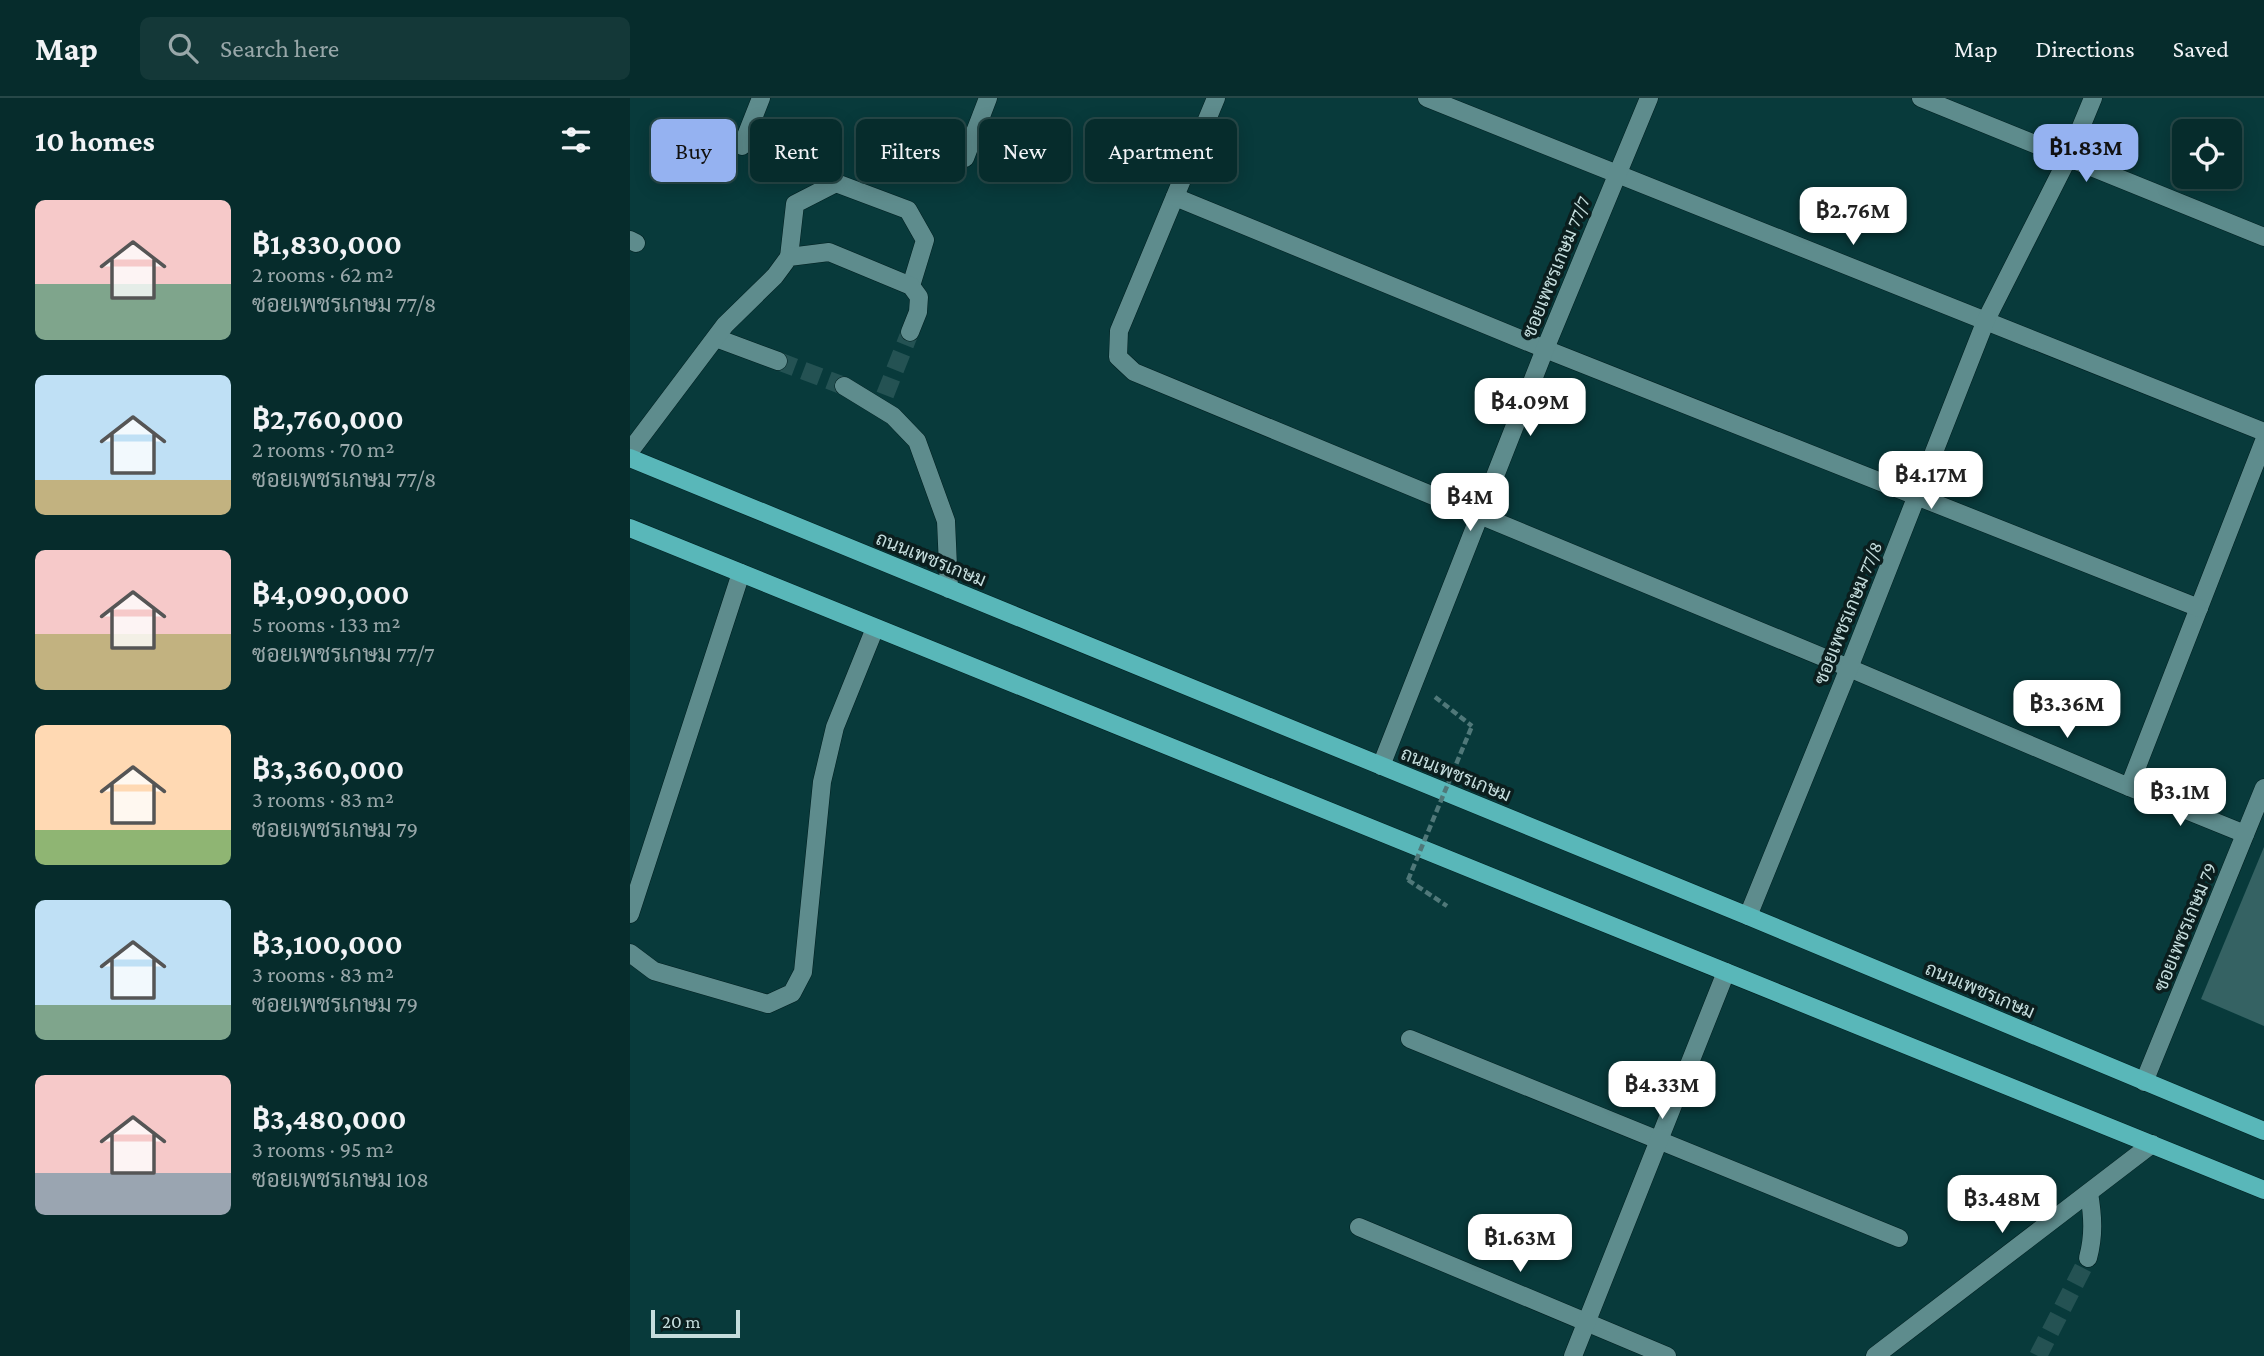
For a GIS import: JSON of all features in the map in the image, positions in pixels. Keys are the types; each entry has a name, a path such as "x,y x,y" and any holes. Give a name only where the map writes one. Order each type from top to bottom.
{"main road":[{"name":"ถนนเพชรเกษม","path":"630,458 1748,916 2264,1131"},
{"path":"630,528 2264,1191"}],"street":[{"path":"742,146 761,98"},
{"path":"965,158 988,98"},
{"path":"1216,98 1119,331 1118,357 1134,372 2245,834"},
{"path":"1427,98 2264,432"},
{"name":"ซอยเพชรเกษม 77/7","path":"1381,766 1545,349 1649,98"},
{"path":"1921,98 2264,237"},
{"name":"ซอยเพชรเกษม 77/8","path":"1748,916 1986,320 2069,156 2093,98"},
{"path":"630,451 725,325 775,276 789,257 795,204 836,183 908,209 925,240 911,286"},
{"path":"1175,197 1545,349 2199,608"},
{"path":"789,257 829,253 911,286 919,297 918,312 910,332"},
{"path":"716,338 778,361"},
{"path":"844,386 883,401 916,441 946,521 948,589"},
{"path":"2129,787 2264,441"},
{"path":"630,914 741,573"},
{"path":"630,953 654,971 768,1004 792,993 803,972 822,782 835,727 876,628"},
{"name":"ซอยเพชรเกษม 79","path":"2144,1082 2264,788"},
{"path":"1573,1356 1726,972"},
{"path":"1410,1039 1899,1238"},
{"path":"1875,1356 2152,1144"},
{"path":"2088,1258 2094,1220 2089,1193"},
{"path":"1359,1227 1667,1356"}],"path":[{"path":"1436,697 1472,726 1408,880 1447,906"}],"building":[{"path":"2264,847 2264,1026 2201,999"}],"tunnel":[{"path":"885,395 910,332"},
{"path":"778,361 844,386"},
{"path":"2038,1356 2088,1258"}]}
